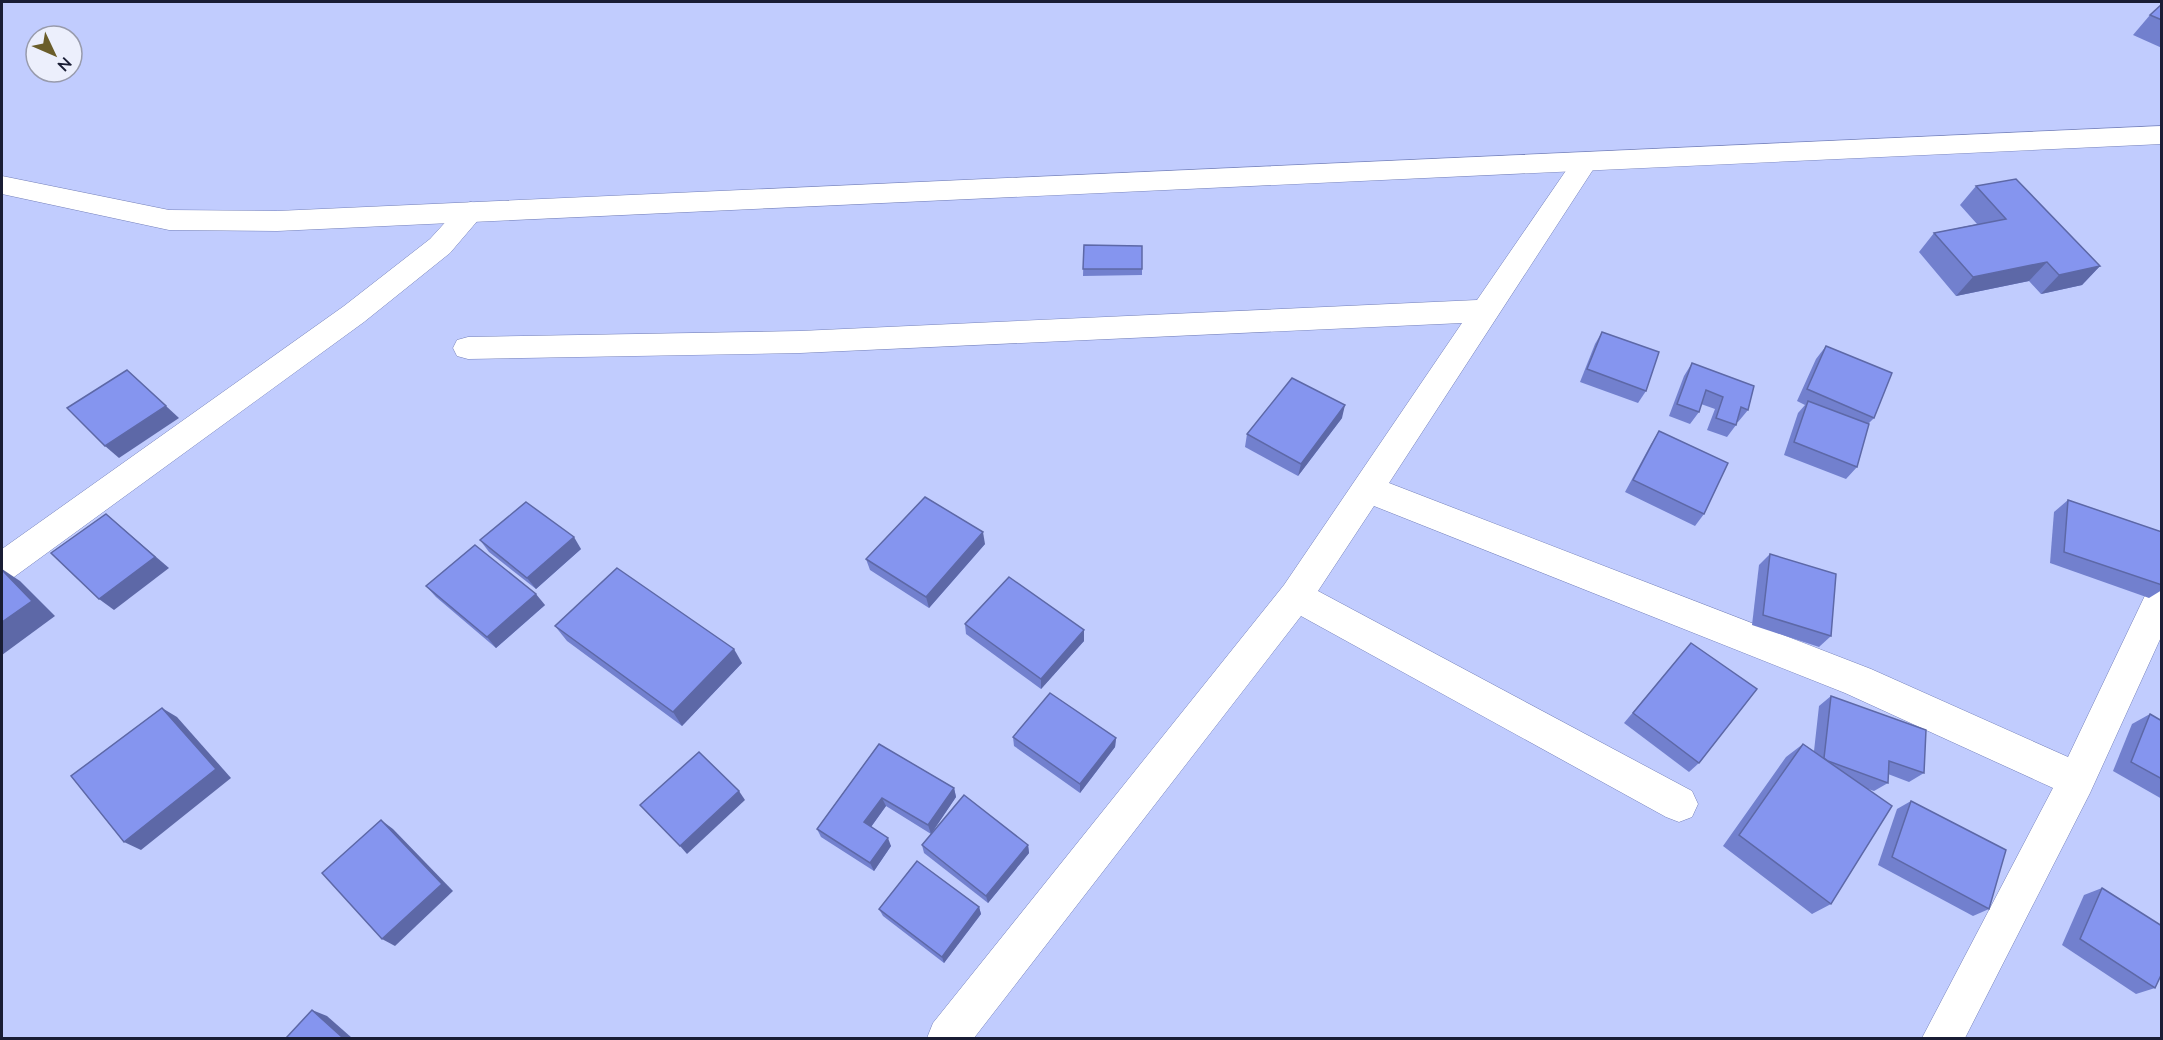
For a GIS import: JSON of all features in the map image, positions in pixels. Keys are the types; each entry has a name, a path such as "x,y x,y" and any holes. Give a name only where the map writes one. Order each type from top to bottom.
{"street":[{"path":"2,186 169,220 277,221 2162,135"},
{"path":"948,1038 1296,596 1585,162"},
{"path":"2,567 354,314 440,246 471,212"},
{"path":"468,348 800,342 1485,312"},
{"path":"1367,489 1858,681 2077,780"},
{"path":"1296,596 1679,804"},
{"path":"1943,1038 2077,780 2162,596"}],"building":[{"path":"2162,4 2162,20 2150,15"},
{"path":"2016,179 2100,266 2059,275 2047,262 1973,277 1934,233 2006,219 1976,186"},
{"path":"1084,245 1142,246 1142,269 1083,269"},
{"path":"1602,332 1659,352 1646,391 1587,369"},
{"path":"1826,346 1892,373 1874,418 1807,389"},
{"path":"1692,363 1754,386 1748,410 1741,407 1736,425 1716,418 1723,397 1706,390 1699,412 1677,404"},
{"path":"127,370 166,406 105,446 67,408"},
{"path":"1292,378 1345,405 1301,464 1247,434"},
{"path":"1808,401 1869,424 1857,467 1794,442"},
{"path":"1659,431 1728,463 1704,514 1633,480"},
{"path":"925,497 983,532 926,597 866,559"},
{"path":"2068,500 2162,532 2162,585 2064,552"},
{"path":"526,502 574,537 527,578 480,540"},
{"path":"106,514 155,557 99,599 51,553"},
{"path":"475,545 536,594 487,637 426,586"},
{"path":"1770,554 1836,574 1831,636 1763,615"},
{"path":"617,568 734,649 673,712 555,626"},
{"path":"2,570 32,601 2,622"},
{"path":"1009,577 1084,630 1041,679 965,624"},
{"path":"1691,643 1757,689 1699,763 1633,713"},
{"path":"1050,693 1116,738 1080,784 1013,737"},
{"path":"1831,696 1926,730 1924,773 1889,761 1888,783 1824,758"},
{"path":"162,708 216,769 124,842 71,776"},
{"path":"2150,714 2162,721 2162,779 2131,762"},
{"path":"879,744 954,788 928,825 882,798 864,822 888,838 870,863 817,829"},
{"path":"1803,744 1892,806 1831,904 1739,835"},
{"path":"699,752 739,791 680,846 640,805"},
{"path":"964,795 1028,845 986,896 922,845"},
{"path":"1911,801 2006,850 1989,909 1892,857"},
{"path":"381,820 442,884 382,939 322,873"},
{"path":"917,861 979,907 942,957 879,909"},
{"path":"2102,888 2162,926 2162,973 2155,988 2080,939"},
{"path":"312,1010 343,1038 286,1038"}]}
